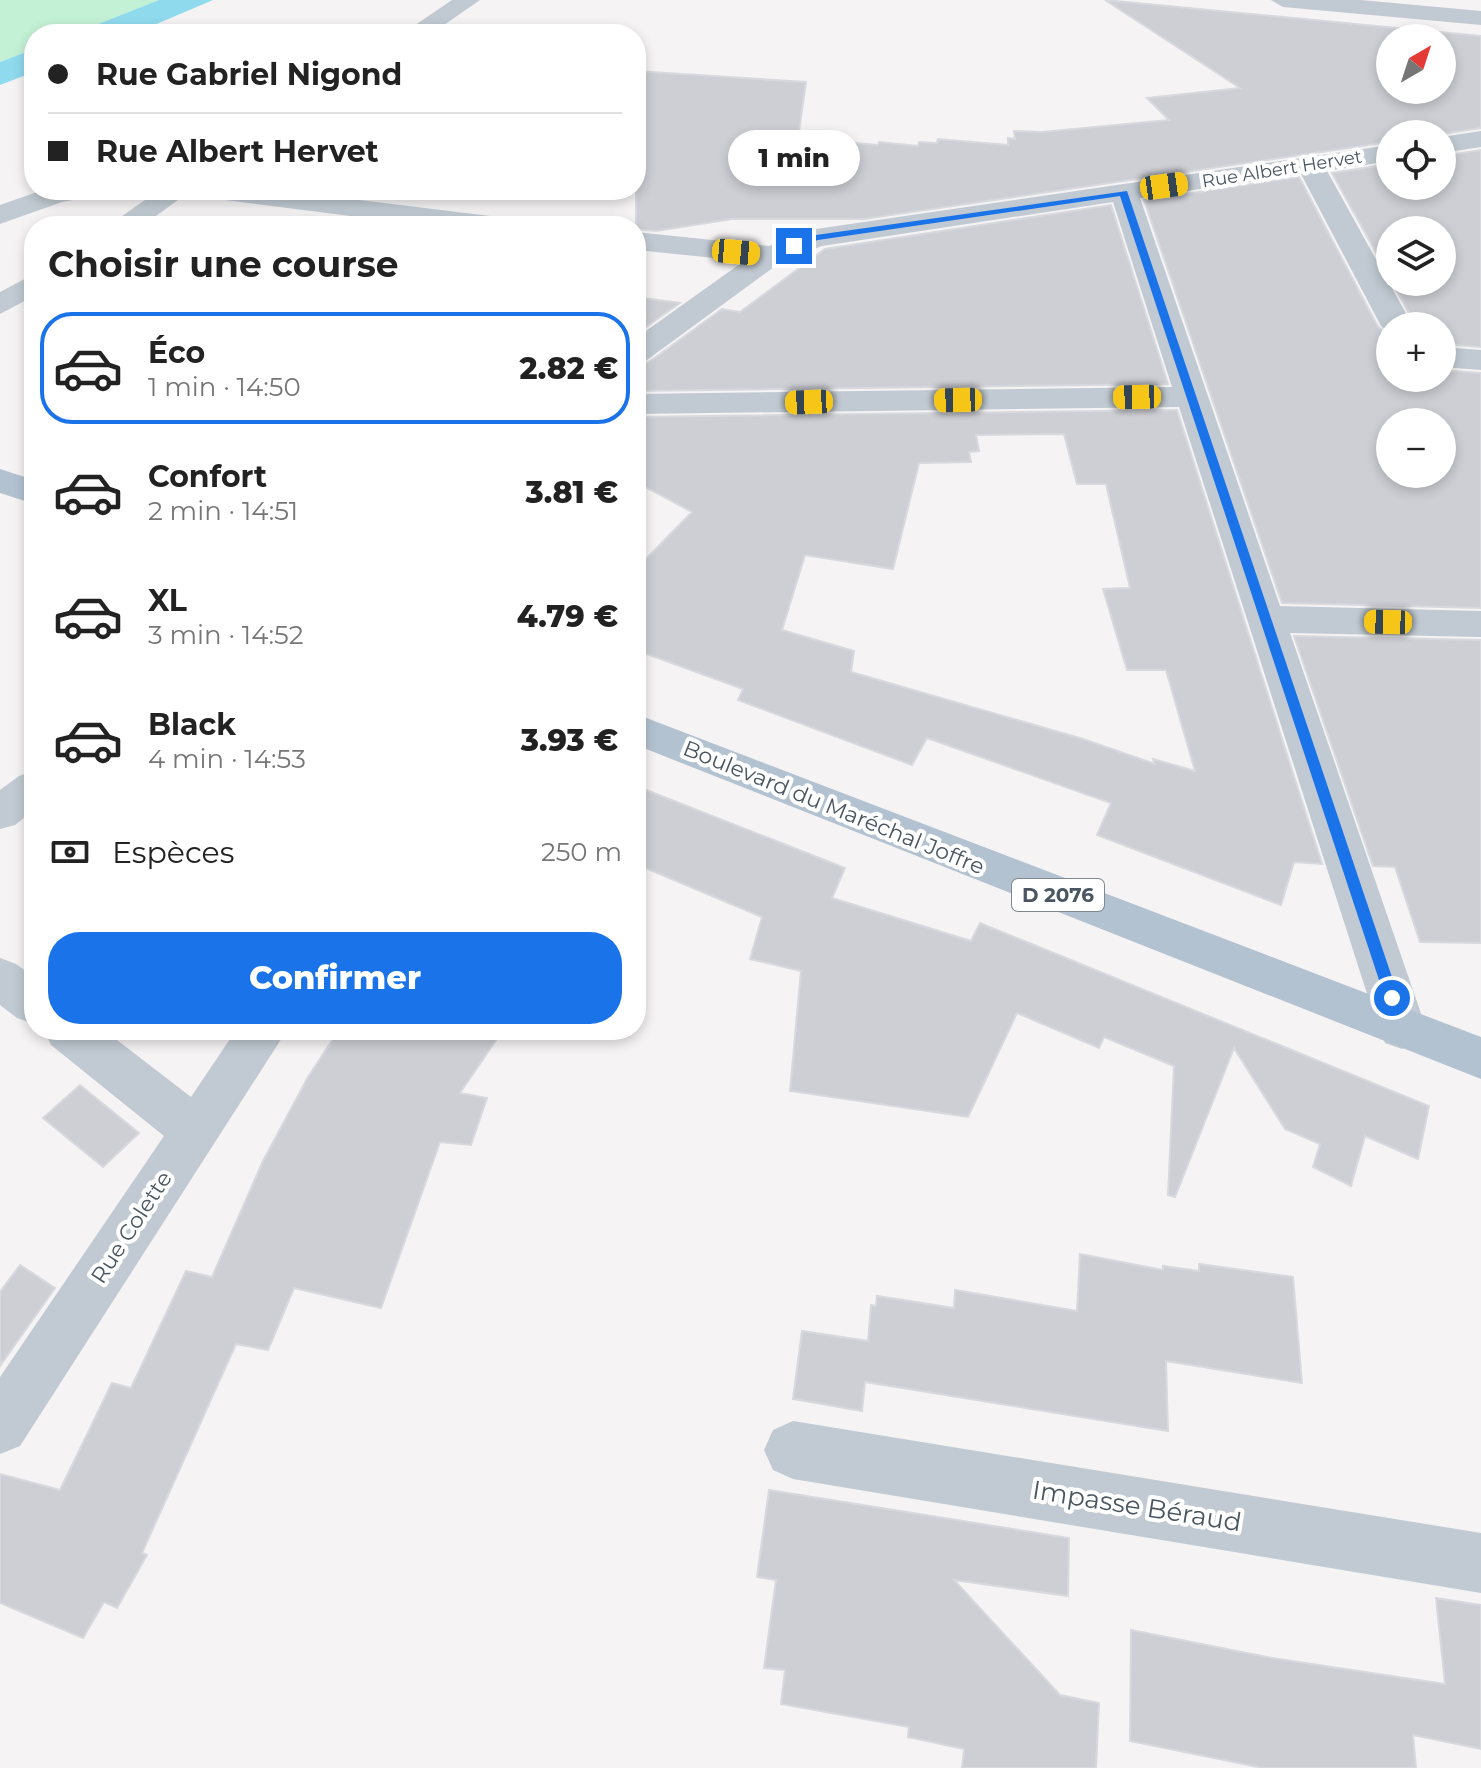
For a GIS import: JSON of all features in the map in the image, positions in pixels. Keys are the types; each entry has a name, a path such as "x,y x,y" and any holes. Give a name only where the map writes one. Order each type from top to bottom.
{"main road":[{"path":"0,480 24,489"},
{"name":"Boulevard du Maréchal Joffre","path":"646,733 1481,1058"}],"street":[{"path":"430,24 468,0"},
{"path":"1283,0 1481,18"},
{"path":"1456,143 1481,139"},
{"name":"Rue Albert Hervet","path":"646,346 772,255 816,238 1376,155"},
{"path":"1310,165 1389,312"},
{"path":"1124,193 1402,1028"},
{"path":"0,215 42,200"},
{"path":"138,216 162,200"},
{"path":"290,200 418,216"},
{"path":"646,242 772,255"},
{"path":"0,305 24,289"},
{"path":"1456,358 1481,360"},
{"path":"646,404 1191,397"},
{"path":"1265,619 1481,624"},
{"path":"0,813 24,795"},
{"path":"0,978 24,996"},
{"path":"81,1040 195,1130"},
{"name":"Rue Colette","path":"0,1426 256,1040"},
{"name":"Impasse Béraud","path":"793,1450 1481,1563"}],"green space":[{"path":"0,0 159,0 98,24 24,24 24,53 0,62"}],"water":[{"path":"159,0 213,0 157,24 98,24"},
{"path":"24,53 24,76 0,85 0,62"}],"building":[{"path":"1105,0 1376,26 1376,104 1456,104 1456,34 1481,36 1481,128 1456,132 1456,120 1376,120 1376,144 864,219 732,219 656,231 646,230 646,216 636,216 636,200 646,200 646,72 806,82 798,138 878,145 879,142 918,146 919,142 937,143 938,139 1008,145 1008,138 1015,139 1014,131 1042,132 1169,120 1147,98 1240,88"},
{"path":"1481,150 1481,347 1456,345 1456,312 1408,312 1400,296 1456,296 1456,216 1376,216 1376,253 1332,173 1376,166 1376,200 1456,200 1456,154"},
{"path":"1299,177 1376,323 1376,392 1456,392 1456,371 1481,373 1481,608 1282,603 1144,200"},
{"path":"1111,205 1168,384 646,391 646,363 722,309 740,312 825,249"},
{"path":"646,298 680,303 646,327"},
{"path":"1177,410 1322,864 1294,862 1281,905 1097,835 1111,803 927,738 912,765 738,700 743,689 646,654 646,559 692,512 646,487 646,417","holes":["1064,434 1077,484 1106,484 1130,588 1103,589 1127,670 1166,670 1195,771 1153,759 1155,764 1083,739 851,672 854,651 782,630 805,555 893,569 919,463 971,462 969,452 979,451 976,435"]},
{"path":"1294,636 1481,640 1481,943 1420,942 1395,867 1373,866"},
{"path":"646,790 845,868 832,898 971,941 980,923 1429,1106 1418,1159 1365,1136 1351,1186 1313,1167 1320,1144 1285,1129 1234,1048 1175,1197 1168,1195 1174,1066 1104,1037 1099,1048 1017,1013 968,1117 790,1091 801,971 750,959 762,917 646,868"},
{"path":"332,1040 496,1040 460,1093 487,1098 471,1145 440,1142 381,1308 294,1288 268,1350 236,1344 142,1553 147,1555 117,1608 104,1602 83,1638 0,1603 0,1474 60,1490 112,1383 131,1388 186,1271 212,1277 263,1161 308,1077"},
{"path":"80,1085 139,1133 103,1167 43,1118"},
{"path":"1080,1254 1163,1270 1163,1266 1199,1271 1199,1264 1293,1277 1302,1383 1166,1361 1168,1431 865,1382 862,1411 793,1399 802,1331 868,1341 871,1305 876,1306 877,1296 954,1308 955,1290 1077,1311"},
{"path":"20,1265 55,1288 0,1366 0,1292"},
{"path":"769,1490 1069,1538 1068,1596 954,1580 1060,1695 1099,1703 1096,1768 962,1768 964,1749 908,1737 909,1727 781,1704 785,1670 764,1668 776,1580 757,1577"},
{"path":"1436,1598 1481,1605 1481,1749 1413,1735 1416,1768 1263,1768 1130,1741 1131,1630 1272,1658 1445,1684"}],"route":[{"path":"794,246 816,238 1124,193 1392,998"}]}
